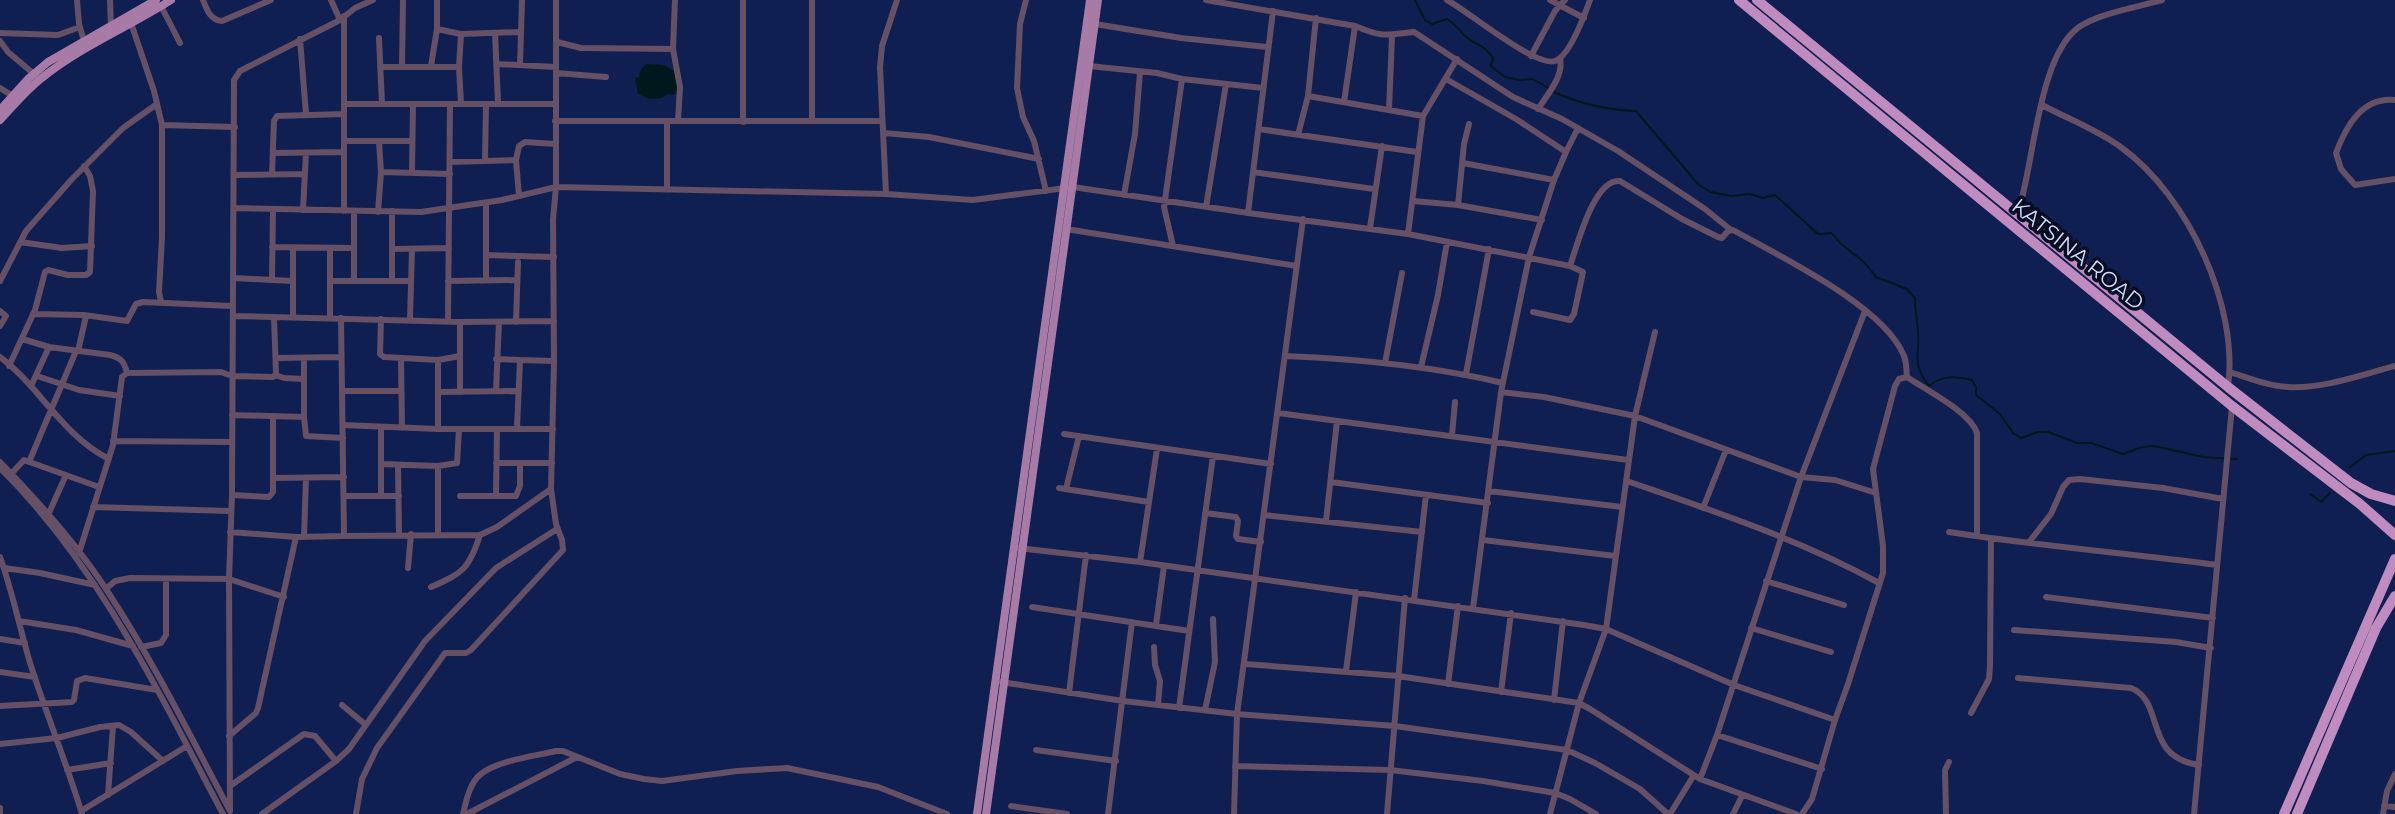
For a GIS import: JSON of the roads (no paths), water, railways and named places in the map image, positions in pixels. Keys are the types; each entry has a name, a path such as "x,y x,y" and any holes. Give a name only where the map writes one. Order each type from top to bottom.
{"highway":[{"name":"KATSINA ROAD","path":"1739,0 2232,406 2360,504 2395,535"},
{"name":"KATSINA ROAD","path":"1757,0 2228,387 2351,483 2371,494 2395,501"},
{"path":"2284,814 2395,559"},
{"path":"2297,814 2376,628 2395,596"}],"main road":[{"path":"0,110 34,74 84,41 146,3 170,0"},
{"path":"986,814 1000,682 1068,188 1090,0"},
{"path":"1018,548 1066,229 1068,188 1098,0"},
{"path":"0,120 40,78 159,3"},
{"path":"977,814 1000,682"}],"street":[{"path":"77,0 84,41"},
{"path":"110,0 111,26"},
{"path":"202,0 210,15 222,21 271,0"},
{"path":"331,0 342,18 344,211"},
{"path":"228,813 234,80 236,75 373,0"},
{"path":"402,0 402,66"},
{"path":"431,66 437,29 437,0"},
{"path":"520,65 522,0"},
{"path":"356,814 364,770 445,653 466,653 471,650 561,555 564,546 557,529 551,489 556,0"},
{"path":"675,0 673,49 680,87 678,121"},
{"path":"743,0 743,122"},
{"path":"812,0 812,121"},
{"path":"886,194 884,133 881,121 882,46 897,0"},
{"path":"1026,0 1020,23 1017,88 1046,191"},
{"path":"1206,0 1355,26 1377,36 1414,32 1513,97 1578,128 1685,196 1731,230 1831,285 1865,311 1893,338 1904,355 1907,377"},
{"path":"1447,0 1531,56 1548,62 1560,58 1584,18 1590,0"},
{"path":"1550,0 1562,3 1584,18"},
{"path":"2011,224 2018,214 2042,106 2058,57 2068,39 2077,29 2091,21 2162,0"},
{"path":"159,3 180,43"},
{"path":"1531,56 1562,3"},
{"path":"1248,213 1273,11"},
{"path":"1298,135 1308,96 1316,18"},
{"path":"131,23 162,125 161,302"},
{"path":"1095,24 1181,38 1267,47"},
{"path":"1344,102 1355,26"},
{"path":"0,33 58,35 80,27"},
{"path":"437,29 461,34 520,32"},
{"path":"495,33 498,103"},
{"path":"461,34 458,67 461,104"},
{"path":"1389,110 1392,36"},
{"path":"379,38 382,104"},
{"path":"300,39 306,114"},
{"path":"0,41 8,52 34,74"},
{"path":"557,42 581,48 673,49"},
{"path":"1538,109 1555,82 1562,65 1560,58"},
{"path":"1408,234 1423,116 1457,59"},
{"path":"496,64 606,77"},
{"path":"1089,66 1263,88"},
{"path":"380,67 458,67"},
{"path":"1124,195 1135,134 1140,72"},
{"path":"1173,246 1164,201 1182,79"},
{"path":"1446,79 1516,119 1566,152"},
{"path":"1206,207 1226,84"},
{"path":"0,88 13,96"},
{"path":"1308,96 1423,116"},
{"path":"2395,100 2373,102 2363,108 2348,127 2336,153 2341,169 2355,185 2395,180"},
{"path":"0,281 26,231 84,166 123,128 157,104"},
{"path":"344,104 556,104"},
{"path":"412,172 413,104"},
{"path":"448,321 450,104"},
{"path":"485,160 486,104"},
{"path":"2042,106 2123,149 2150,174 2172,200 2208,264 2223,305 2230,372 2228,387"},
{"path":"272,174 274,121 277,116 344,114"},
{"path":"555,121 881,121"},
{"path":"667,121 667,190"},
{"path":"1458,205 1464,144 1469,124"},
{"path":"162,125 235,127"},
{"path":"1473,608 1501,392 1530,257 1554,180 1578,128"},
{"path":"1259,129 1418,152"},
{"path":"884,133 929,137 1039,159"},
{"path":"344,141 412,141"},
{"path":"378,212 381,172 379,141"},
{"path":"519,196 516,160 521,143 555,144"},
{"path":"1370,228 1382,146"},
{"path":"274,153 344,152"},
{"path":"303,210 306,153"},
{"path":"450,162 516,160"},
{"path":"1463,163 1554,180"},
{"path":"9,366 33,314 45,272 48,270 68,275 89,274 93,183 84,166"},
{"path":"381,172 450,174"},
{"path":"1252,172 1374,189"},
{"path":"234,174 305,174"},
{"path":"1570,266 1591,206 1613,180 1620,181 1682,219 1718,237 1731,230"},
{"path":"234,208 378,212 449,209 556,187 886,194 973,200 1068,188 1408,234 1530,257 1581,270 1584,275 1573,318 1570,320 1533,312"},
{"path":"1413,201 1458,205 1542,220"},
{"path":"486,203 486,280"},
{"path":"272,279 273,209"},
{"path":"354,211 354,281"},
{"path":"392,211 392,280"},
{"path":"1234,814 1237,714 1303,219"},
{"path":"1066,229 1297,266"},
{"path":"20,242 62,248 92,246"},
{"path":"1421,367 1447,242"},
{"path":"272,247 353,248"},
{"path":"293,248 293,317"},
{"path":"330,248 331,318"},
{"path":"392,249 449,248"},
{"path":"410,320 412,249"},
{"path":"1465,374 1489,249"},
{"path":"486,255 554,257"},
{"path":"516,322 518,262"},
{"path":"1385,363 1402,273"},
{"path":"233,278 292,281"},
{"path":"448,281 517,279"},
{"path":"330,281 411,281"},
{"path":"33,314 127,321 138,303 233,306"},
{"path":"0,311 6,316 0,327"},
{"path":"1000,682 1179,708 1395,726 1567,750 1595,762 1640,789 1669,814 1697,777 1717,735 1801,477 1865,311"},
{"path":"29,462 77,351 86,316"},
{"path":"233,316 460,322 554,321"},
{"path":"274,317 275,375"},
{"path":"341,318 344,536"},
{"path":"381,319 380,354 386,358 438,360 460,356"},
{"path":"460,322 460,392"},
{"path":"496,391 499,322"},
{"path":"1550,814 1579,703 1606,629 1635,416 1655,332"},
{"path":"22,339 48,347 118,357 125,363 127,373"},
{"path":"31,386 48,347"},
{"path":"1285,356 1421,367 1503,383"},
{"path":"0,357 31,386 86,447 108,459"},
{"path":"276,358 341,357"},
{"path":"304,358 306,436 343,438"},
{"path":"401,359 402,428"},
{"path":"496,359 554,361"},
{"path":"438,360 438,429"},
{"path":"517,428 520,360"},
{"path":"2230,372 2258,382 2288,387 2337,381 2395,366"},
{"path":"79,553 113,441 122,377 127,373 221,372 232,376 275,375 304,379"},
{"path":"37,376 79,390 120,396"},
{"path":"1802,814 1812,799 1822,769 1879,583 1884,559 1873,469 1899,379 1907,377 1953,408 1975,427 1979,492 1977,536"},
{"path":"342,391 401,391"},
{"path":"438,392 518,391"},
{"path":"1501,392 1544,397 1635,416 1801,477 1835,481 1875,493"},
{"path":"1452,435 1455,402"},
{"path":"2194,814 2232,406"},
{"path":"1278,413 1629,460"},
{"path":"232,415 304,416"},
{"path":"232,495 269,497 273,492 273,416"},
{"path":"1326,521 1337,421"},
{"path":"343,425 438,429 553,429"},
{"path":"380,496 381,427"},
{"path":"380,464 456,464 459,461 459,429"},
{"path":"496,496 497,429"},
{"path":"1064,434 1271,464"},
{"path":"1079,436 1063,489 1149,502"},
{"path":"113,441 231,442"},
{"path":"1140,562 1157,449"},
{"path":"1703,508 1726,450"},
{"path":"1179,708 1213,456"},
{"path":"12,474 22,460 99,487"},
{"path":"0,462 48,515 106,589 228,813"},
{"path":"496,463 552,463"},
{"path":"460,496 516,496 520,486 520,463"},
{"path":"398,466 399,534"},
{"path":"438,466 438,535"},
{"path":"0,468 37,510 96,586 137,647 187,746 228,813"},
{"path":"48,515 66,475"},
{"path":"273,478 344,477"},
{"path":"229,737 256,713 258,708 300,537 306,478"},
{"path":"2030,541 2051,514 2069,480 2163,488 2223,499"},
{"path":"1627,481 1781,536 1879,583"},
{"path":"1331,482 1488,503"},
{"path":"230,532 300,537 480,535 498,527 551,489"},
{"path":"1489,491 1622,507"},
{"path":"1414,600 1426,495"},
{"path":"344,496 399,496"},
{"path":"93,507 230,511"},
{"path":"1205,513 1236,517 1238,539 1261,542"},
{"path":"1264,514 1422,532"},
{"path":"262,814 349,749 407,670 420,647 496,568 557,529"},
{"path":"1949,532 2217,565"},
{"path":"408,568 411,534"},
{"path":"431,587 457,576 470,562 480,535"},
{"path":"1971,713 1986,684 1990,666 1991,539"},
{"path":"1483,540 1615,556"},
{"path":"1018,548 1405,598 1606,629 1734,685 1835,720"},
{"path":"1069,693 1086,555"},
{"path":"1,562 96,586"},
{"path":"1,562 35,677 81,812 187,746"},
{"path":"1156,625 1164,566"},
{"path":"0,582 8,579"},
{"path":"106,589 119,579 229,579 284,597"},
{"path":"19,621 76,630 137,647 161,642 166,635 166,579"},
{"path":"1766,581 1844,605"},
{"path":"1346,671 1356,592"},
{"path":"2046,597 2213,618"},
{"path":"1387,814 1405,598"},
{"path":"1448,684 1458,606"},
{"path":"1032,607 1189,631"},
{"path":"1501,692 1511,613"},
{"path":"1205,710 1215,662 1213,619"},
{"path":"1554,700 1563,621"},
{"path":"1108,814 1132,622"},
{"path":"1751,628 1831,652"},
{"path":"2014,630 2176,642 2211,648"},
{"path":"0,639 25,643"},
{"path":"1154,646 1155,665 1160,681 1158,705"},
{"path":"1245,664 1398,676 1579,703 1697,777 1796,814"},
{"path":"0,672 35,677"},
{"path":"0,706 72,702 80,678 157,690"},
{"path":"2018,678 2131,688 2138,691 2144,697 2154,720 2158,737 2183,763 2199,765"},
{"path":"342,705 366,725"},
{"path":"0,744 57,738 113,726 125,727 163,761"},
{"path":"108,795 113,726"},
{"path":"230,786 303,734 316,736 336,761"},
{"path":"1717,735 1822,769"},
{"path":"1037,750 1116,761"},
{"path":"465,814 466,800 475,781 483,772 556,751 620,774 662,781 737,771 787,768 878,787 947,814"},
{"path":"465,814 577,757"},
{"path":"68,770 111,762"},
{"path":"1946,814 1945,770 1950,762"},
{"path":"1235,766 1390,770 1513,785 1555,793 1596,814"},
{"path":"2395,774 2387,791 2384,810 2395,807"},
{"path":"1733,814 1742,796"},
{"path":"1011,806 1067,814"},
{"path":"0,808 0,814"}],"waterway":[{"path":"1415,0 1425,20 1432,24 1447,19 1450,21 1489,53 1493,58 1491,66 1505,77 1533,79 1548,88"},
{"path":"1552,91 1593,106 1636,111 1698,184 1710,192 1732,196 1750,194 1763,198 1775,195 1818,234 1832,233 1865,263 1876,277 1907,289 1915,298 1918,365 1929,386 1949,377 1972,380 1976,395 2000,414 2013,433 2021,438 2038,432 2048,432 2077,443 2091,443 2123,454 2154,446 2203,457 2237,459"},
{"path":"2349,468 2366,455 2395,451"},
{"path":"2310,494 2321,502 2330,493"}]}
